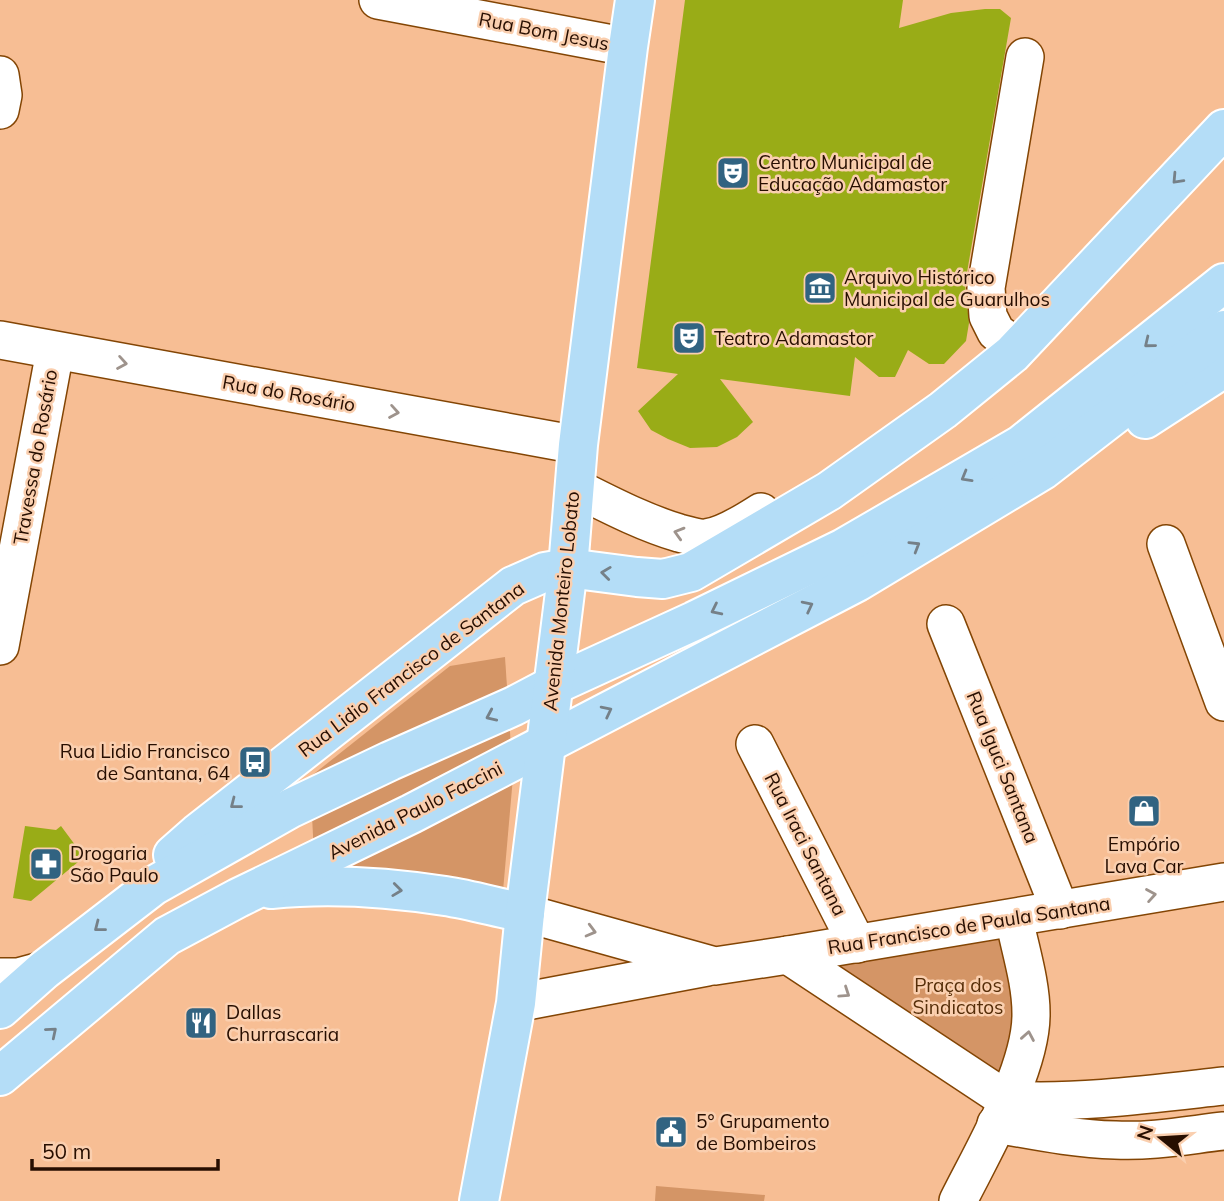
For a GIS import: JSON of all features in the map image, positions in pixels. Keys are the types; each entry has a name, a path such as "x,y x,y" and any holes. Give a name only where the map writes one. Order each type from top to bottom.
{"main road":[{"name":"Avenida Monteiro Lobato","path":"479,1201 516,1003 568,568 573,487 635,0"},
{"name":"Rua Lidio Francisco de Santana","path":"153,886 161,870 184,844 513,586 545,572 568,568 663,579 691,572 830,491 943,410 1014,350 1224,129"},
{"path":"850,565 1021,445 1224,283"},
{"path":"1043,470 1224,330"},
{"path":"0,1009 44,970 153,886 291,808 694,621 850,565 1043,470 1111,441 1224,368"},
{"name":"Avenida Paulo Faccini","path":"0,1076 167,936 546,743 850,565"},
{"path":"253,891 328,887 387,889 446,896 525,913"}],"street":[{"name":"Rua Bom Jesus","path":"378,0 628,47"},
{"path":"573,487 630,515 667,529 694,537 718,535 744,522 868,445 972,368 1014,350 996,332 988,316 986,288 1025,57"},
{"path":"0,75 3,95 0,110"},
{"name":"Rua do Rosário","path":"0,340 578,445"},
{"name":"Travessa do Rosário","path":"0,646 55,351"},
{"path":"1166,544 1224,702"},
{"name":"Rua Iguci Santana","path":"946,624 1060,910"},
{"name":"Rua Iraci Santana","path":"755,744 857,944"},
{"name":"Rua Francisco de Paula Santana","path":"516,1003 715,966 1224,882"},
{"name":"Rua Francisco de Paula Santana","path":"525,913 715,966"},
{"path":"958,1201 1001,1112 1024,1056 1029,1033 1031,1013 1028,987 1014,918"},
{"path":"788,955 1001,1112 1065,1136 1145,1140 1224,1131"},
{"path":"0,976 18,977 44,970"},
{"path":"1001,1112 1058,1101 1224,1086"}],"green space":[{"path":"505,657 513,777 503,891 315,874 310,777 450,666"},
{"name":"Praça dos Sindicatos","path":"1009,930 1019,1033 996,1092 813,963"},
{"path":"656,1186 765,1195 764,1201 655,1201"}],"building":[{"path":"685,0 903,0 899,28 951,13 985,9 1000,9 1011,18 965,284 969,323 966,341 944,364 929,364 908,350 895,377 879,377 855,357 850,396 720,379 753,422 737,437 717,447 690,448 668,439 651,430 638,411 678,374 637,368"},
{"path":"25,826 56,830 61,826 84,857 31,901 13,898"}],"place":[{"name":"Centro Municipal de Educação Adamastor","path":"733,173"},
{"name":"Arquivo Histórico Municipal de Guarulhos","path":"820,288"},
{"name":"Teatro Adamastor","path":"689,338"},
{"name":"Rua Lidio Francisco de Santana, 64","path":"255,762"},
{"name":"Empório Lava Car","path":"1144,811"},
{"name":"Drogaria São Paulo","path":"46,864"},
{"name":"Dallas Churrascaria","path":"201,1023"},
{"name":"5° Grupamento de Bombeiros","path":"671,1132"}]}
